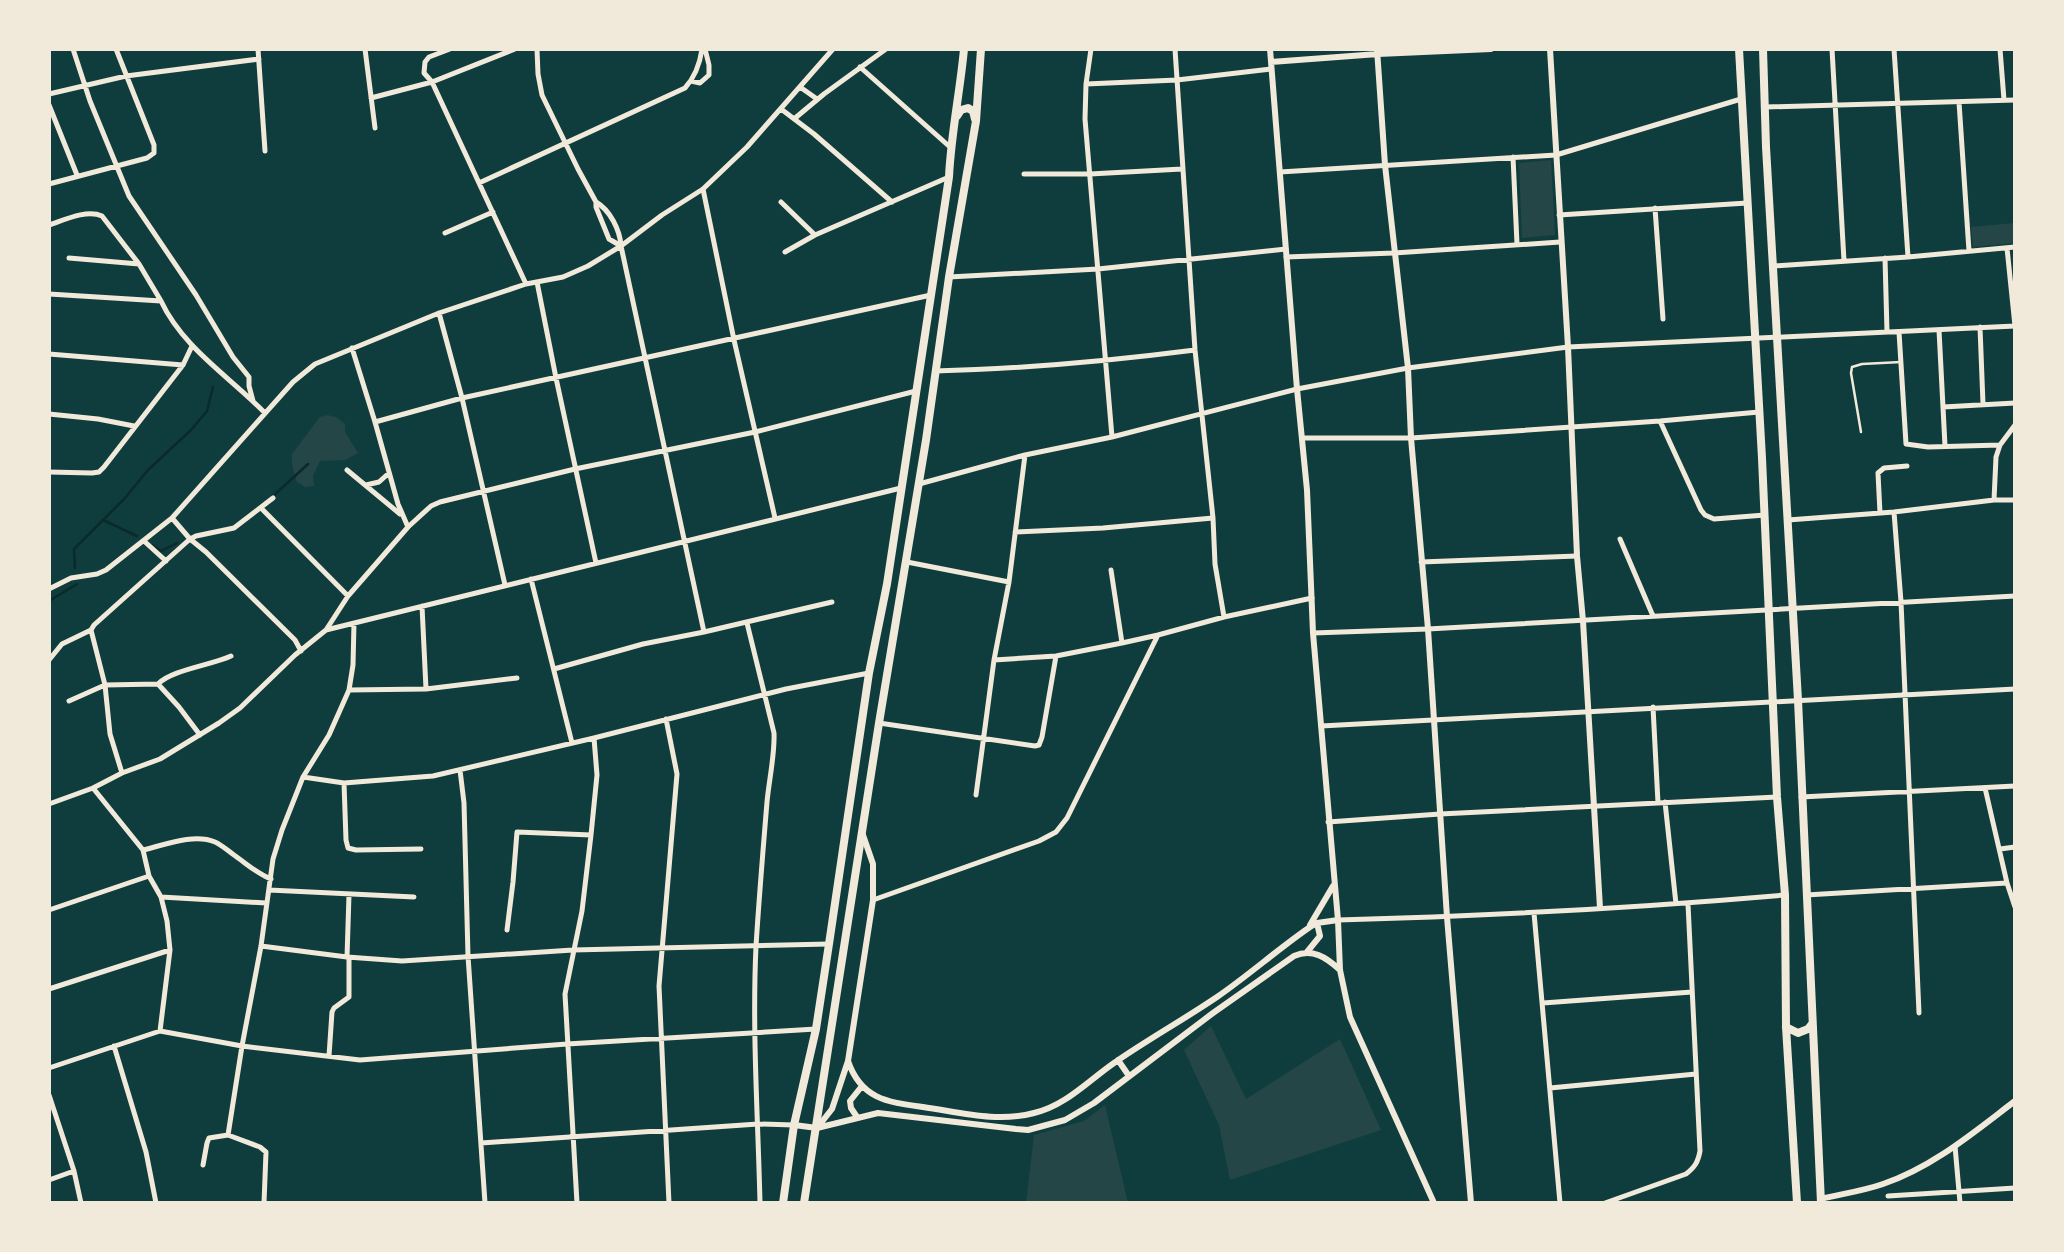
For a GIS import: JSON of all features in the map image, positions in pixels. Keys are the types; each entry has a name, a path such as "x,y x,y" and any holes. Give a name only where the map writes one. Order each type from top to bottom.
{"main road":[{"path":"783,1203 794,1125 816,1029 869,673 887,584 949,177 950,147 964,49"},
{"path":"804,1203 976,121 981,49"},
{"path":"1739,49 1765,515 1777,797 1785,895 1786,1027 1797,1203"},
{"path":"1763,49 1766,148 1798,700 1821,1201"},
{"path":"961,82 967,88 978,84"},
{"path":"956,118 961,110 968,108 973,111 976,121"},
{"path":"1786,1027 1798,1033 1812,1024"}],"street":[{"path":"73,49 116,166 135,205 196,295 233,357 249,377 253,401"},
{"path":"49,184 147,158 154,153 154,145 116,49"},
{"path":"258,49 265,151"},
{"path":"365,49 375,128"},
{"path":"450,49 429,57 425,62 424,73 432,82 526,284"},
{"path":"372,98 432,82 515,49"},
{"path":"537,49 542,94 596,202 609,239 621,246"},
{"path":"479,183 676,93 691,81 703,49"},
{"path":"691,81 700,83 709,75 709,65 703,49"},
{"path":"49,589 71,578 106,570 172,518 265,413 315,363 439,313 526,284 577,272 621,246 702,189 747,147 833,49"},
{"path":"794,119 886,49"},
{"path":"1091,49 1085,119 1111,437"},
{"path":"1175,49 1195,351 1216,564 1224,617"},
{"path":"1270,49 1311,543 1313,633 1338,919 1339,970 1350,1017 1434,1203"},
{"path":"1086,84 1177,80 1378,51 1491,49"},
{"path":"1550,49 1568,347 1577,556 1600,908"},
{"path":"1832,49 1844,261"},
{"path":"1894,49 1908,257"},
{"path":"2000,49 2004,100"},
{"path":"1378,51 1385,165 1408,368 1447,917 1471,1203"},
{"path":"49,94 126,76 259,59"},
{"path":"860,67 950,147"},
{"path":"800,87 817,99"},
{"path":"1280,172 1556,155 1741,99"},
{"path":"1766,107 2015,100"},
{"path":"1959,102 1969,251"},
{"path":"49,105 77,175"},
{"path":"781,109 892,202"},
{"path":"1513,157 1517,244"},
{"path":"1024,174 1182,169"},
{"path":"785,252 815,235 949,177"},
{"path":"702,189 775,518"},
{"path":"596,202 606,209 620,234 704,632"},
{"path":"781,202 815,235"},
{"path":"1559,215 1747,203"},
{"path":"1655,208 1663,319"},
{"path":"445,233 493,212"},
{"path":"50,223 86,214 98,213 102,216 139,264 166,311 192,346 265,413"},
{"path":"949,278 1286,253 1394,253 1560,242"},
{"path":"1774,266 2015,247"},
{"path":"919,484 1025,455 1111,437 1297,389 1408,368 1568,347 2015,326 2007,248"},
{"path":"69,258 139,264"},
{"path":"1885,258 1887,332"},
{"path":"537,282 596,563"},
{"path":"49,294 161,301"},
{"path":"375,422 463,398 932,295"},
{"path":"439,313 463,398 505,585"},
{"path":"1980,327 1983,404"},
{"path":"1939,330 1945,446"},
{"path":"1899,331 1906,444 1916,447 2000,444"},
{"path":"49,472 99,472 183,365 192,346"},
{"path":"352,348 398,504 408,527"},
{"path":"935,371 1013,369 1105,362 1195,351"},
{"path":"49,354 183,365"},
{"path":"49,804 160,759 240,708 326,630 348,596 408,527 431,506 575,469 755,432 916,391"},
{"path":"1943,407 2015,402"},
{"path":"1301,438 1411,438 1759,412"},
{"path":"49,414 135,426"},
{"path":"1660,421 1701,510 1706,515 1714,519 1765,515"},
{"path":"1994,500 1996,457 2000,444 2015,425"},
{"path":"976,795 982,737 1009,582 1025,455"},
{"path":"1880,513 1878,473 1884,468 1907,466"},
{"path":"347,470 403,516"},
{"path":"366,485 379,482 389,473"},
{"path":"326,630 901,488"},
{"path":"49,660 62,644 91,630 190,539 234,528 273,498"},
{"path":"1788,520 2015,500"},
{"path":"261,509 348,596"},
{"path":"1894,512 1901,602 1919,1013"},
{"path":"172,518 190,539 295,640 301,651"},
{"path":"1015,532 1103,528 1213,518"},
{"path":"1620,539 1653,616"},
{"path":"144,541 166,561"},
{"path":"1421,562 1577,556"},
{"path":"907,562 1009,582"},
{"path":"1111,570 1122,643"},
{"path":"531,579 572,743"},
{"path":"1313,633 1583,621 2015,596"},
{"path":"994,660 1056,656 1312,598"},
{"path":"554,669 643,644 747,623 832,601"},
{"path":"422,606 426,689"},
{"path":"228,1135 261,946 272,859 303,778 329,735 349,690 354,622"},
{"path":"747,623 774,744 756,947 754,1032 760,1203"},
{"path":"91,630 105,685 110,734 122,773"},
{"path":"873,900 1039,841 1056,832 1067,818 1158,635"},
{"path":"69,701 105,685 158,684 167,677 231,656"},
{"path":"879,723 982,737 1030,747 1039,745 1056,656"},
{"path":"303,778 344,783 433,776 799,686 869,673"},
{"path":"349,690 426,689 517,678"},
{"path":"158,684 200,735"},
{"path":"1321,726 2015,690"},
{"path":"1653,707 1661,803 1676,904"},
{"path":"666,719 677,774 659,986 669,1203"},
{"path":"578,1203 565,994 582,911 591,835 597,775 594,738"},
{"path":"460,770 464,803 468,956 485,1203"},
{"path":"344,783 345,840 348,848 421,849"},
{"path":"1801,797 2015,786"},
{"path":"93,788 143,850 149,876 162,897 170,950 160,1031"},
{"path":"1985,788 2015,907"},
{"path":"1328,822 1777,797"},
{"path":"507,930 517,832 591,835"},
{"path":"817,1128 832,1109 848,1061 873,900 873,864 863,835"},
{"path":"143,850 205,839 237,857 252,870 271,879"},
{"path":"2000,849 2015,847"},
{"path":"49,910 149,876"},
{"path":"1806,895 2007,883"},
{"path":"1313,925 1334,884"},
{"path":"269,890 414,897"},
{"path":"329,1056 332,1012 349,997 349,895"},
{"path":"848,1061 862,1086 873,1094 897,1103 987,1116 1035,1113 1054,1107 1118,1060 1216,998 1313,925 1338,919 1534,913 1785,895"},
{"path":"162,897 266,903"},
{"path":"1605,1203 1686,1174 1699,1161 1688,904"},
{"path":"1534,913 1560,1203"},
{"path":"1307,952 1320,936 1319,928 1313,925"},
{"path":"261,946 402,961 573,950 829,944"},
{"path":"49,989 170,950"},
{"path":"481,1143 758,1124 817,1128 878,1113 1028,1130 1065,1120 1094,1104 1294,956 1307,952 1324,957 1339,970"},
{"path":"1543,1003 1692,992"},
{"path":"49,1068 160,1031 242,1046 360,1060 816,1029"},
{"path":"114,1046 146,1152 156,1203"},
{"path":"1118,1060 1129,1076"},
{"path":"1550,1088 1696,1074"},
{"path":"857,1117 850,1101 862,1086"},
{"path":"49,1095 74,1171 80,1203"},
{"path":"1821,1201 1883,1184 1921,1167 1955,1146 2015,1101"},
{"path":"203,1165 209,1138 228,1135 260,1147 266,1152 264,1203"},
{"path":"1955,1146 1960,1203"},
{"path":"49,1180 74,1171"},
{"path":"1888,1196 2015,1188"}],"lane":[{"path":"1861,432 1852,367 1901,362"}],"shaded area":[{"path":"1551,160 1555,235 1522,238 1519,163"},
{"path":"2015,223 2015,243 1973,247 1971,227"},
{"path":"320,417 336,417 345,424 345,432 358,453 345,460 320,461 313,476 314,486 305,487 297,482 292,454"},
{"path":"1211,1026 1246,1099 1340,1039 1381,1130 1230,1180 1219,1125 1184,1050"},
{"path":"1105,1105 1128,1203 1026,1203 1034,1135 1084,1121"}],"waterway":[{"path":"75,568 74,549 125,498 148,470 191,430 207,411 213,387"},
{"path":"272,497 308,464"},
{"path":"103,520 137,536"},
{"path":"152,545 161,551 177,543"},
{"path":"49,601 77,584"}]}
